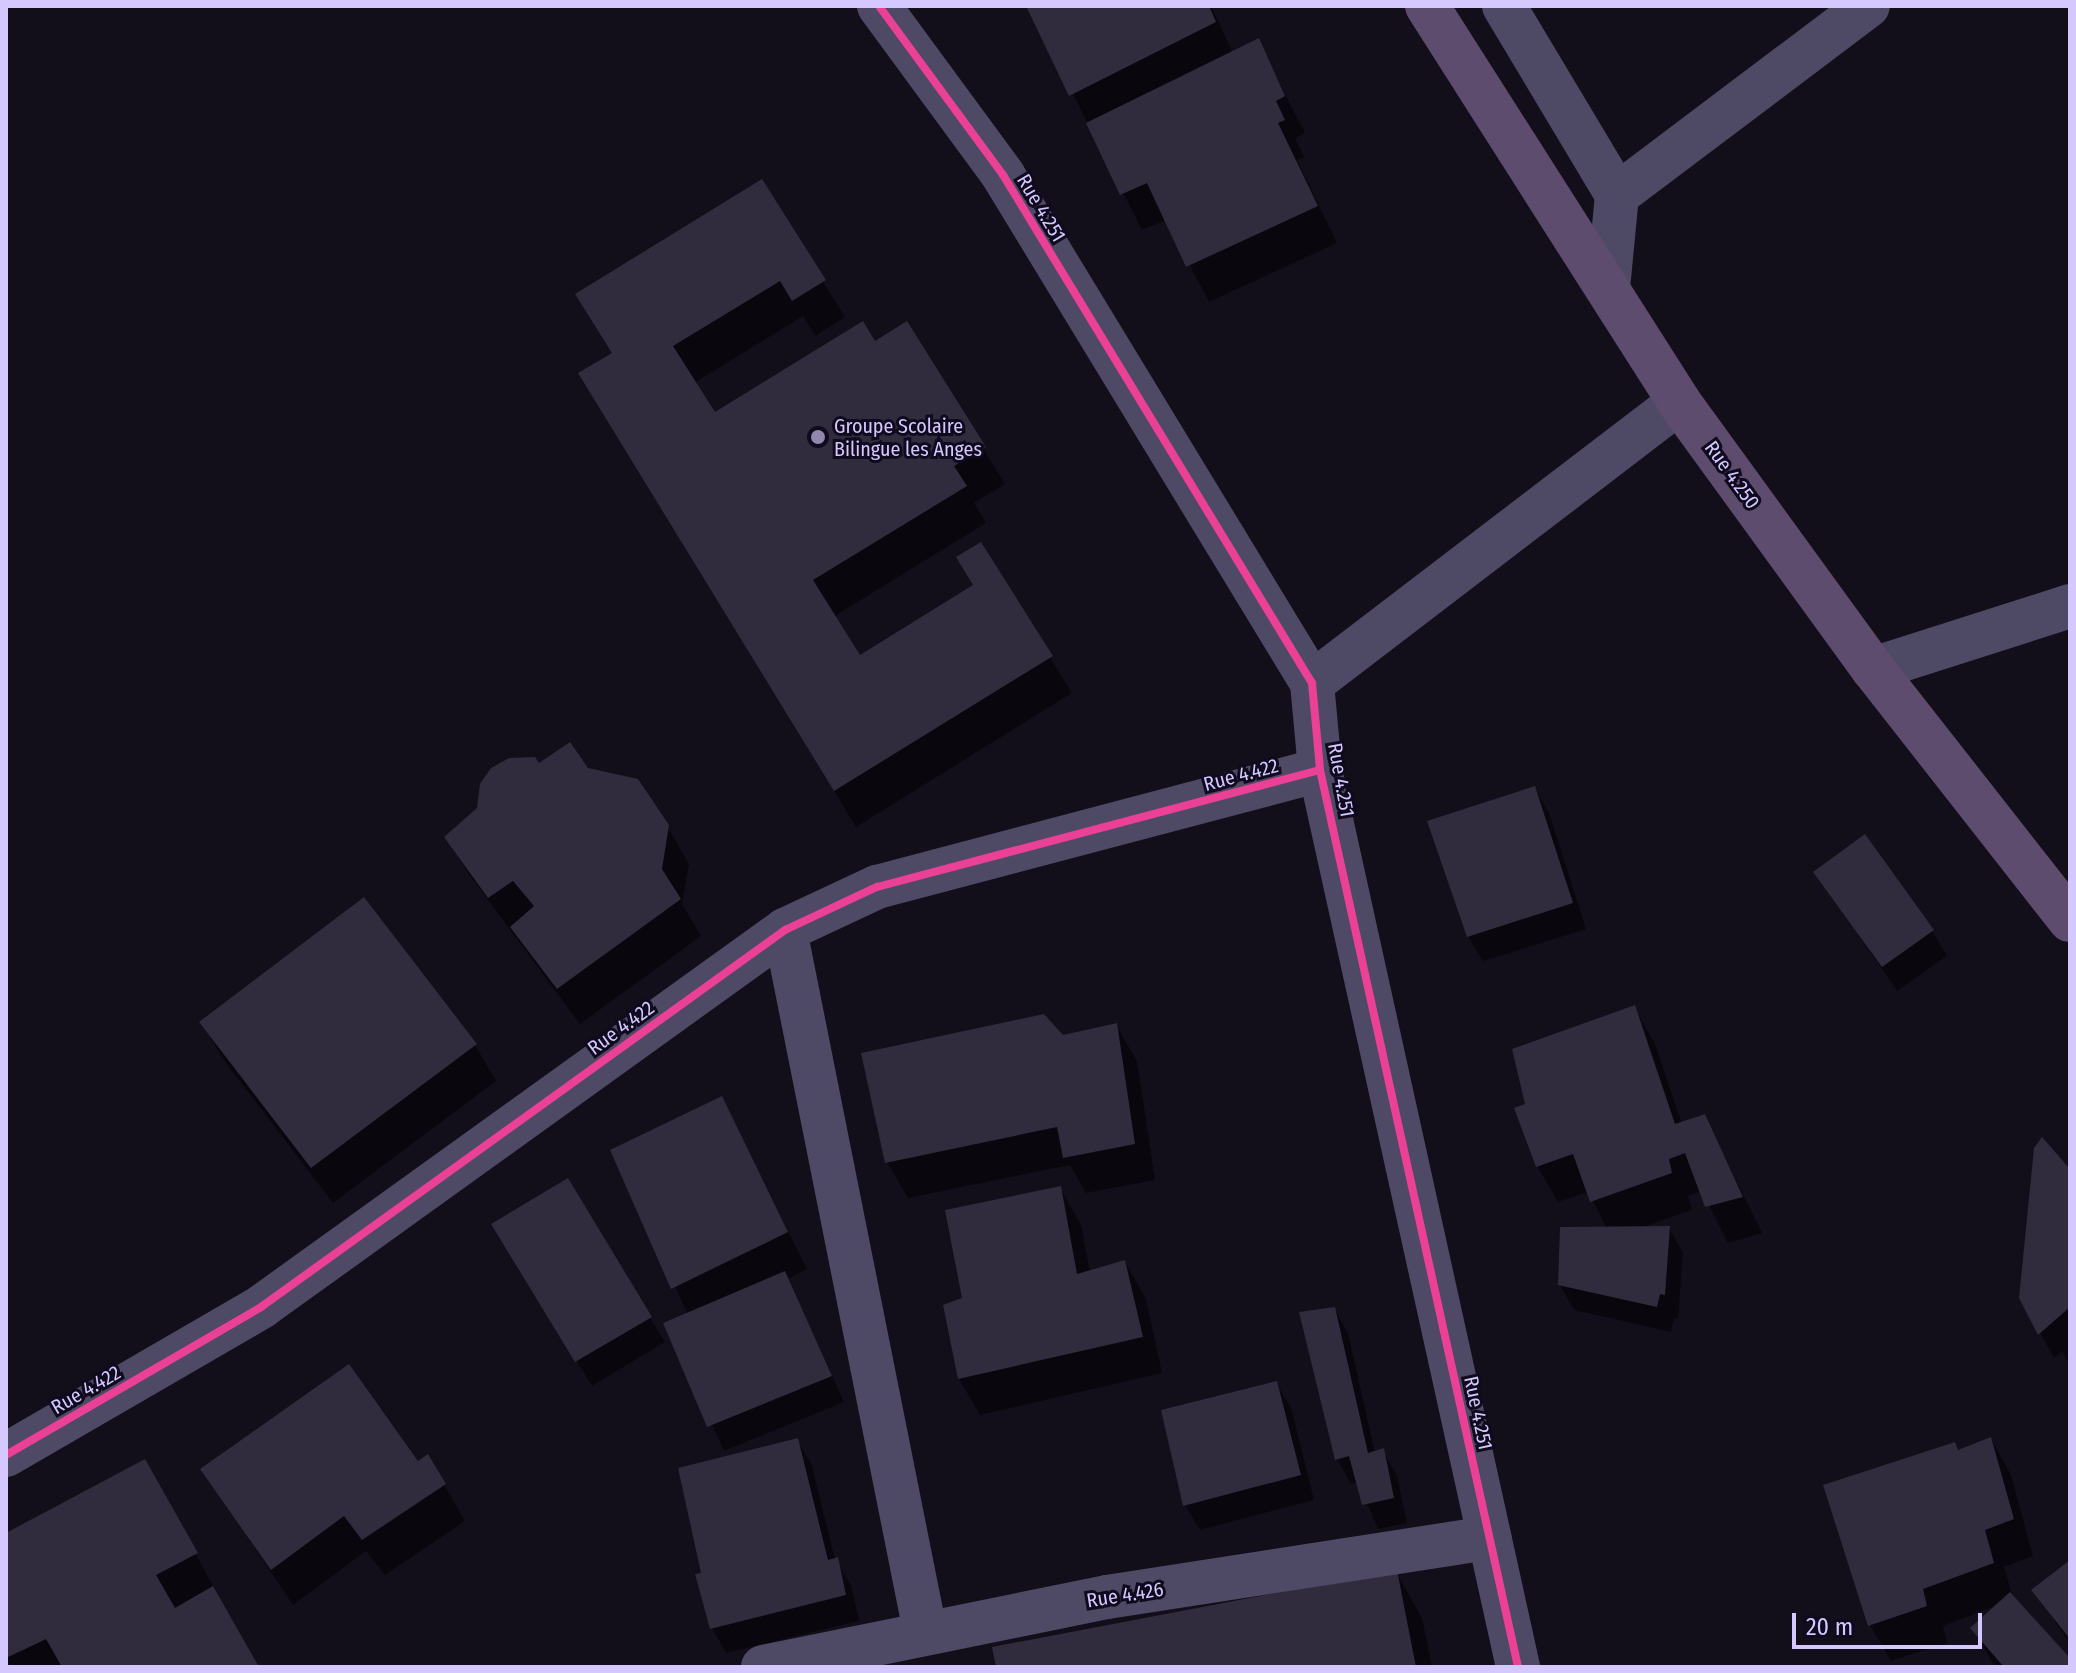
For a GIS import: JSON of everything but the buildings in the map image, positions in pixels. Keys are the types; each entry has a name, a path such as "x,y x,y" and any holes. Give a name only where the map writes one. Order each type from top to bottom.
{"main road":[{"name":"Rue 4.250","path":"1427,6 1679,402 1873,669 2070,920"}],"street":[{"name":"Rue 4.251","path":"879,6 1003,175 1312,683 1320,770 1518,1667"},
{"path":"1504,6 1617,195 1608,288"},
{"path":"1617,195 1868,6"},
{"path":"1312,683 1679,402"},
{"path":"1873,669 2070,606"},
{"name":"Rue 4.422","path":"6,1455 261,1307 785,930 877,887 1320,770"},
{"path":"785,930 925,1631"},
{"name":"Rue 4.426","path":"763,1667 925,1631 1489,1538"}],"cycle path":[{"path":"879,6 1003,175 1312,683 1320,770 1518,1667"},
{"path":"6,1455 261,1307 785,930 877,887 1320,770"}],"place":[{"name":"Groupe Scolaire Bilingue les Anges","path":"818,437"}]}
